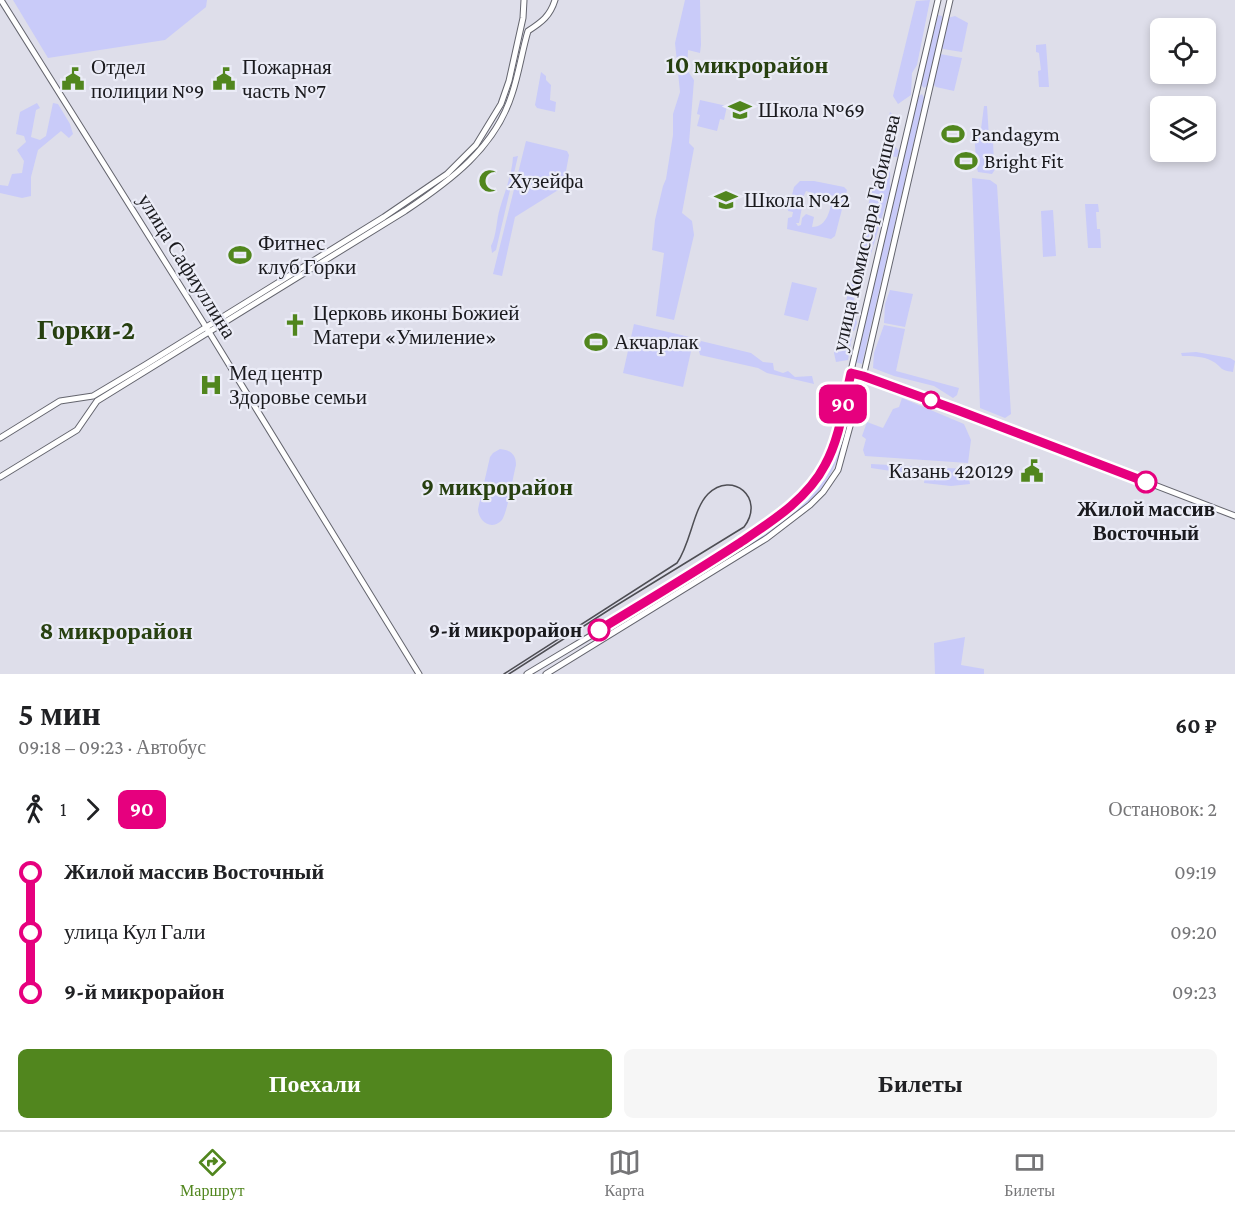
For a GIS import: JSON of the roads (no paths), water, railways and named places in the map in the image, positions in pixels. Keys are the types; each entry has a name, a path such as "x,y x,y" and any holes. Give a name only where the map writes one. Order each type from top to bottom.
{"street":[{"name":"улица Сафиуллина","path":"1,0 419,674"},
{"path":"0,477 77,430 97,401 370,229 447,174 476,145 504,96 523,18 524,0"},
{"path":"528,32 551,13 555,0"},
{"name":"улица Комиссара Габишева","path":"527,674 702,568 758,530 800,497 820,475 830,455 839,422 938,0"},
{"name":"улица Комиссара Габишева","path":"546,674 767,538 810,505 823,492 838,470 863,376 950,0"},
{"path":"370,229 405,211 453,177 485,144 512,95 528,32 523,18"},
{"path":"916,89 929,92"},
{"path":"0,438 60,401 93,396 207,330"},
{"path":"863,376 975,416 1235,516"}],"tram line":[{"path":"504,674 677,563 686,546 703,500 717,487 736,486 749,497 750,516 744,527 509,674"}],"place":[{"name":"Отдел полиции №9","path":"73,79"},
{"name":"Пожарная часть №7","path":"224,79"},
{"name":"Школа №69","path":"740,110"},
{"name":"Pandagym","path":"953,134"},
{"name":"Bright Fit","path":"966,161"},
{"name":"Хузейфа","path":"490,181"},
{"name":"Школа №42","path":"726,200"},
{"name":"Фитнес клуб Горки","path":"240,255"},
{"name":"Церковь иконы Божией Матери «Умиление»","path":"295,325"},
{"name":"Акчарлак","path":"596,342"},
{"name":"Мед центр Здоровье семьи","path":"211,385"},
{"name":"Казань 420129","path":"1032,471"},
{"name":"Жилой массив Восточный","path":"1146,482"},
{"name":"9-й микрорайон","path":"599,630"}],"district":[{"name":"10 микрорайон","path":"747,64"},
{"name":"Горки-2","path":"86,330"},
{"name":"9 микрорайон","path":"497,486"},
{"name":"8 микрорайон","path":"116,630"}]}
